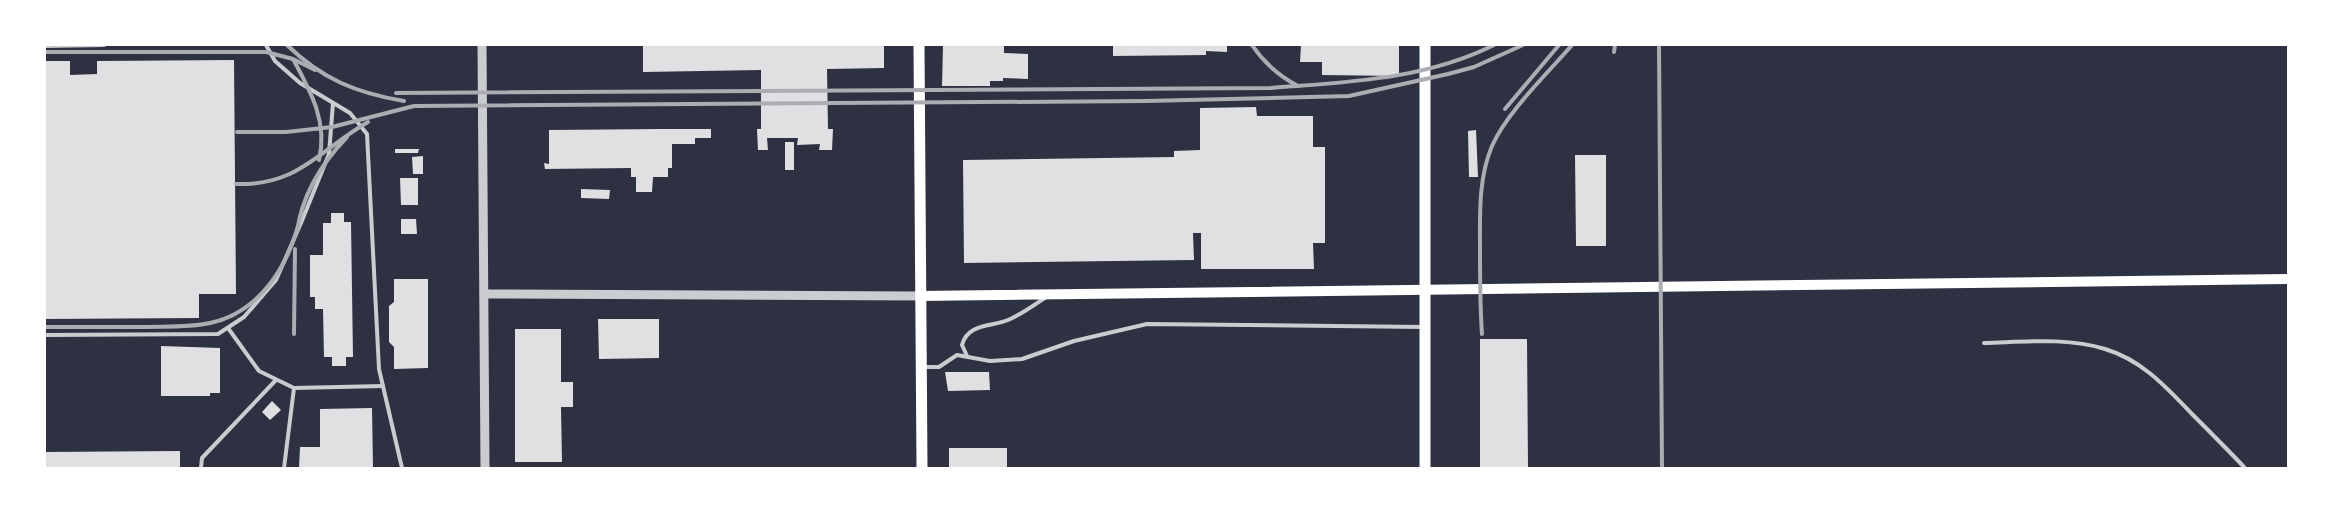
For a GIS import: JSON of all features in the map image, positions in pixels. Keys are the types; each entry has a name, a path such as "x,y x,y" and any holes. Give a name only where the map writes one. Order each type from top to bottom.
{"main road":[{"path":"919,45 922,468"},
{"path":"1425,45 1426,468"},
{"path":"921,296 1080,296 2288,278"}],"street":[{"path":"482,45 485,468"},
{"path":"484,294 921,296"}],"lane":[{"path":"45,46 104,45"},
{"path":"266,45 275,61 300,83 350,113 368,134 379,369 402,468"},
{"path":"45,335 218,334 244,317 276,280 329,154 333,103"},
{"path":"967,356 962,345 967,334 985,325 999,324 1012,318 1048,296"},
{"path":"922,367 939,367 957,355 990,361 1022,359 1074,340 1147,324 1426,327"},
{"path":"228,328 259,371 294,388 383,386"},
{"path":"1984,343 2075,344 2104,348 2122,355 2140,364 2159,379 2246,468"},
{"path":"201,468 202,458 276,380"},
{"path":"284,468 294,388"}],"building":[{"path":"643,45 884,45 884,68 827,69 828,129 833,129 832,150 819,150 820,144 797,145 798,138 767,138 768,150 758,150 757,129 761,129 761,70 643,72"},
{"path":"943,45 1004,45 1004,53 1028,54 1028,79 1003,78 1003,81 990,81 990,86 942,86"},
{"path":"1113,45 1227,45 1227,52 1206,51 1206,55 1113,56"},
{"path":"1301,45 1399,45 1399,76 1322,75 1322,62 1300,62"},
{"path":"234,60 236,294 199,294 199,318 45,319 45,61 70,61 70,75 97,74 97,61"},
{"path":"1256,107 1257,116 1313,116 1313,147 1325,147 1325,243 1313,243 1314,269 1201,269 1201,233 1193,233 1194,260 964,263 963,160 1174,157 1174,151 1200,150 1200,108"},
{"path":"711,129 711,138 695,138 695,144 672,144 672,168 668,168 668,177 653,177 652,192 636,192 636,177 631,177 631,168 545,169 544,163 549,164 549,130"},
{"path":"1476,130 1478,177 1469,177 1468,131"},
{"path":"785,142 794,142 794,170 785,170"},
{"path":"395,149 419,149 418,153 395,153"},
{"path":"1575,155 1606,155 1606,246 1576,246"},
{"path":"423,156 423,174 413,174 412,157"},
{"path":"400,178 418,178 418,205 401,205"},
{"path":"581,189 610,190 609,199 581,198"},
{"path":"331,213 344,213 344,222 351,222 353,357 346,357 346,366 332,366 332,357 324,357 323,309 315,309 315,297 310,297 310,255 323,255 323,223 331,223"},
{"path":"401,219 416,219 417,234 401,234"},
{"path":"394,279 428,279 428,368 394,369 394,347 389,342 389,306 394,302"},
{"path":"598,319 659,319 659,358 599,359"},
{"path":"515,329 561,329 561,382 573,382 573,407 561,407 562,462 515,462"},
{"path":"1480,339 1527,339 1528,468 1480,468"},
{"path":"161,346 220,348 220,393 210,393 210,396 161,396"},
{"path":"945,372 989,372 990,390 948,391"},
{"path":"272,401 281,410 270,420 262,412"},
{"path":"372,408 373,468 299,468 300,447 320,447 320,409"},
{"path":"949,448 1007,448 1007,467 949,467"},
{"path":"180,451 180,468 45,468 45,452"}],"railway":[{"path":"287,45 313,67 341,83 370,94 404,101"},
{"path":"1252,45 1272,68 1298,86"},
{"path":"396,93 1271,88 1356,81 1412,72 1440,66 1494,45"},
{"path":"237,132 286,132 332,127 414,106 1146,101 1349,96 1474,67 1523,45"},
{"path":"1505,109 1559,45"},
{"path":"1482,334 1480,211 1482,184 1487,159 1507,120 1572,45"},
{"path":"1614,52 1615,45"},
{"path":"1659,45 1662,468"},
{"path":"45,52 266,52 293,59 315,70"},
{"path":"293,59 312,95 316,108 321,133 319,160"},
{"path":"236,184 258,183 293,173 368,122"},
{"path":"297,232 303,205 314,180 347,137"},
{"path":"45,327 185,326 202,325 227,318 255,300 267,287 286,258 298,226"},
{"path":"294,334 295,249"}]}
